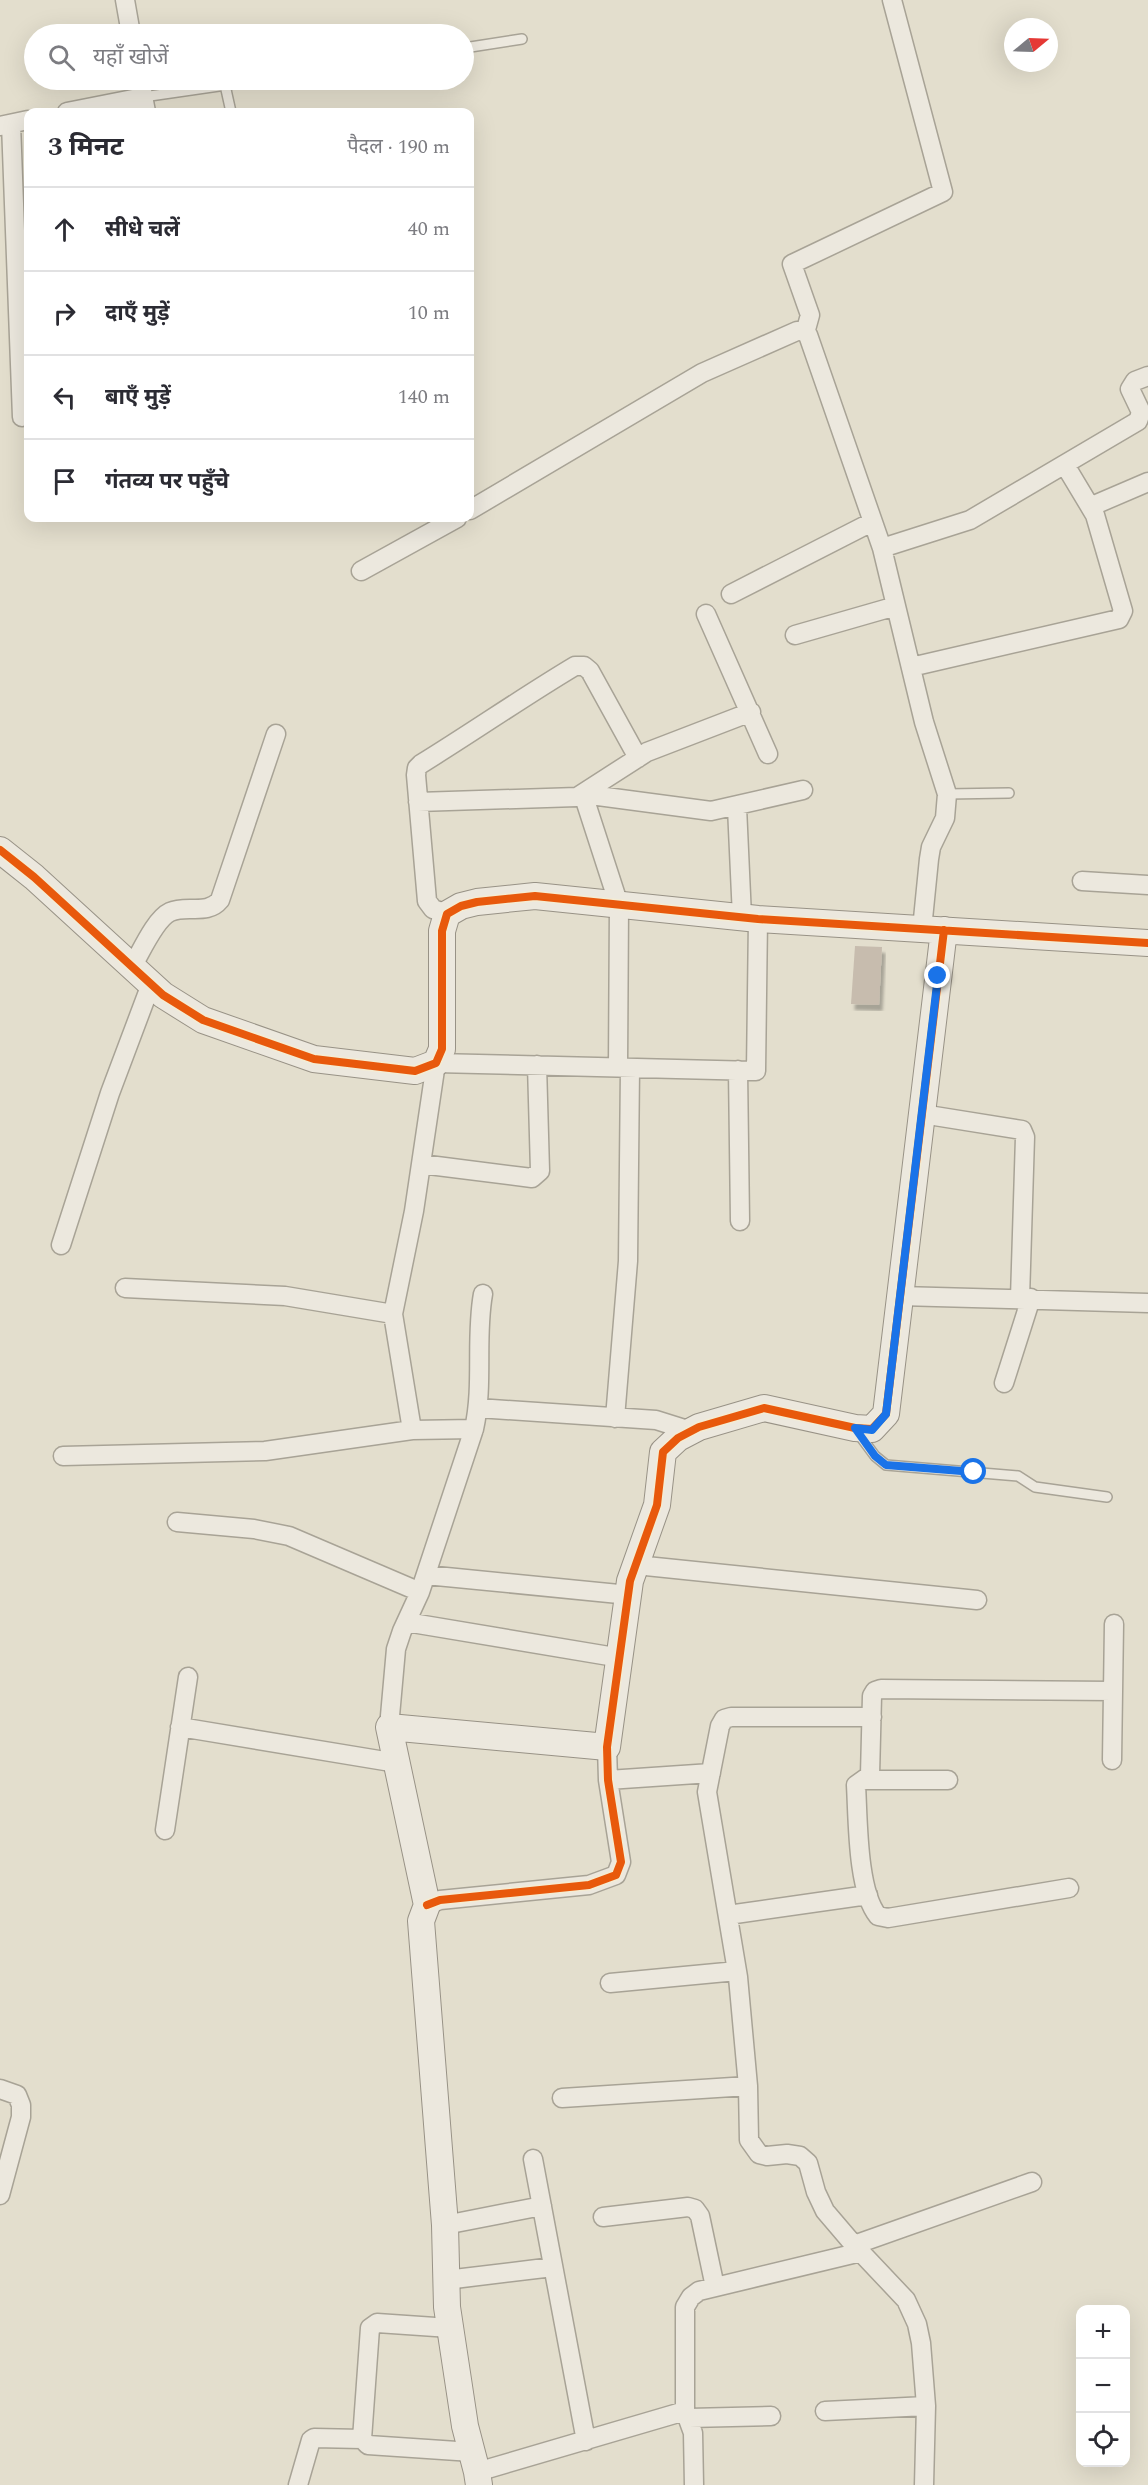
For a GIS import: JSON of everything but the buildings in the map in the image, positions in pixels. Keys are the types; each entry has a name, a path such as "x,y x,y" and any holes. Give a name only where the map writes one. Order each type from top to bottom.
{"street":[{"path":"125,0 129,24"},
{"path":"805,333 810,315 792,264 943,192 892,0"},
{"path":"86,108 143,96"},
{"path":"13,123 22,417"},
{"path":"427,1905 440,1900 589,1885 616,1875 621,1862 608,1780 607,1747 630,1581 657,1505 663,1452 678,1438 691,1431 764,1408 872,1430 886,1414 922,1114 933,930 929,859 931,846 945,818 947,794 924,722 882,548 808,335 805,333 797,331 702,373 474,508"},
{"path":"882,548 970,520 1138,422 1141,412 1130,389 1135,381 1148,376"},
{"path":"911,668 1119,619 1123,611 1092,506 1065,465"},
{"path":"1092,506 1148,482"},
{"path":"361,571 450,522"},
{"path":"731,594 872,522"},
{"path":"795,635 896,606"},
{"path":"706,614 768,754"},
{"path":"447,914 433,909 427,901 417,768 514,702 576,666 584,666 590,671 638,758"},
{"path":"418,802 570,797 583,794 647,752 751,712"},
{"path":"132,967 161,918 178,910 206,909 215,906 220,900 276,734"},
{"path":"583,794 711,811 737,807 803,790"},
{"path":"583,794 619,904 628,1261 615,1418"},
{"path":"0,850 34,877 163,995 203,1020 314,1059 415,1071 436,1063 756,1071 750,918 737,807"},
{"path":"1082,881 1148,885"},
{"path":"412,1430 393,1314 421,1164 436,1063 442,1049 442,931 447,914 461,906 477,902 535,896 750,918 1148,943"},
{"path":"61,1245 110,1093 151,984"},
{"path":"421,1164 532,1178 537,1176 540,1171 537,1065"},
{"path":"738,1070 740,1221"},
{"path":"922,1114 1015,1127 1022,1130 1025,1137 1026,1298 1004,1383"},
{"path":"125,1288 285,1296 393,1314"},
{"path":"476,2470 465,2426 450,2328 445,2224 422,1921 427,1905 389,1727 396,1649 423,1584 474,1429 478,1408 479,1315 483,1294"},
{"path":"900,1296 1148,1303"},
{"path":"478,1408 656,1420 691,1431"},
{"path":"63,1456 266,1451 412,1430 474,1429"},
{"path":"177,1522 254,1529 289,1536 423,1584 629,1595"},
{"path":"636,1564 977,1600"},
{"path":"406,1622 621,1658"},
{"path":"1112,1760 1114,1624"},
{"path":"165,1830 188,1677"},
{"path":"865,1780 870,1775 872,1696 875,1691 881,1689 1113,1691"},
{"path":"872,1717 731,1717 724,1719 720,1726 707,1792 737,1971 748,2086 749,2140 759,2154 800,2156 808,2163 816,2192 825,2211 906,2300 917,2324 921,2343 926,2406 924,2485"},
{"path":"180,1727 397,1763"},
{"path":"389,1727 607,1747"},
{"path":"608,1780 711,1773"},
{"path":"948,1780 865,1780 856,1785 859,1845 868,1895 873,1910 878,1916 888,1918 1069,1888"},
{"path":"728,1915 868,1895"},
{"path":"610,1983 737,1971"},
{"path":"562,2098 748,2086"},
{"path":"0,2089 17,2095 21,2105 21,2117 0,2195"},
{"path":"533,2159 586,2440"},
{"path":"694,2485 693,2433 687,2415 685,2307 691,2297 699,2291 857,2248 1032,2182"},
{"path":"445,2224 542,2206"},
{"path":"603,2217 688,2207 695,2209 700,2216 715,2287"},
{"path":"446,2280 553,2267"},
{"path":"362,2439 370,2328 378,2323 450,2328"},
{"path":"825,2411 926,2406"},
{"path":"298,2485 311,2440 314,2438 362,2439 368,2445 476,2470 687,2415 771,2416"}],"lane":[{"path":"474,46 522,39"},
{"path":"143,96 188,90"},
{"path":"226,90 230,108"},
{"path":"947,794 1009,793"},
{"path":"855,1428 875,1456 886,1465 1018,1476 1035,1486 1107,1497"}],"cycle path":[{"path":"0,850 34,877 163,995 203,1020 314,1059 415,1071 436,1063 442,1049 442,931 447,914 461,906 477,902 535,896 758,919 1148,943"},
{"path":"427,1905 440,1900 589,1885 616,1875 621,1862 608,1780 607,1747 630,1581 657,1505 663,1452 678,1438 699,1427 764,1408 855,1428 872,1429 886,1414 944,930"}],"route":[{"path":"938,976 886,1414 872,1430 855,1428 880,1462 886,1465 974,1472"}]}
